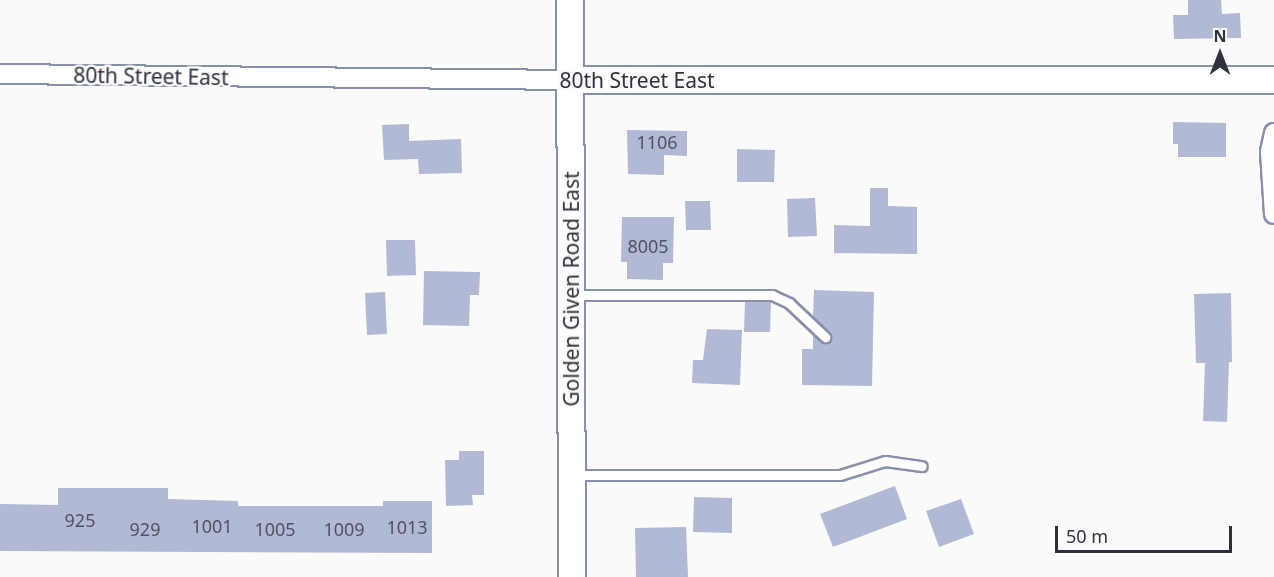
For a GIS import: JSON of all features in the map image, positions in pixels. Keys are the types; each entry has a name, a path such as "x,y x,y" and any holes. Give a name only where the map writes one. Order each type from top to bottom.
{"street":[{"name":"Golden Given Road East","path":"570,0 572,577"},
{"name":"80th Street East","path":"0,74 569,80 1274,80"},
{"path":"1274,133 1270,152 1274,214"}],"lane":[{"path":"571,295 772,295 789,303 825,337"},
{"path":"572,475 840,476 885,461 922,466"}],"building":[{"path":"1188,0 1221,0 1222,14 1240,13 1241,38 1174,39 1173,15 1188,15"},
{"path":"1173,122 1226,123 1226,157 1178,157 1178,144 1173,144"},
{"path":"409,124 409,141 461,139 462,173 419,174 418,159 384,160 382,125"},
{"path":"627,130 687,131 687,156 664,155 664,175 628,174"},
{"path":"737,149 775,150 774,182 737,182"},
{"path":"870,188 888,188 888,206 917,207 917,254 834,253 834,225 870,226"},
{"path":"815,198 817,236 788,237 787,199"},
{"path":"685,201 710,201 711,230 686,230"},
{"path":"622,217 674,217 673,263 663,263 663,280 627,279 627,262 621,262"},
{"path":"386,240 415,240 416,275 387,276"},
{"path":"424,271 480,272 479,295 470,295 469,326 423,325"},
{"path":"814,290 874,292 872,386 802,385 802,349 813,349 813,335 824,344 832,338 830,332 813,317"},
{"path":"385,292 387,334 367,335 365,293"},
{"path":"1231,293 1232,362 1229,362 1227,422 1203,421 1205,363 1196,363 1194,294"},
{"path":"745,302 771,302 770,332 744,332"},
{"path":"707,329 742,330 740,385 692,383 693,360 703,360"},
{"path":"459,451 484,451 484,495 472,495 473,505 446,506 445,460 459,460"},
{"path":"895,486 907,519 833,547 820,514"},
{"path":"58,488 168,488 168,499 238,501 238,506 383,506 383,501 432,501 432,553 0,551 0,504 58,505"},
{"path":"694,497 732,498 732,533 693,532"},
{"path":"961,499 974,534 939,547 926,511"},
{"path":"686,527 688,577 636,577 635,528"}]}
